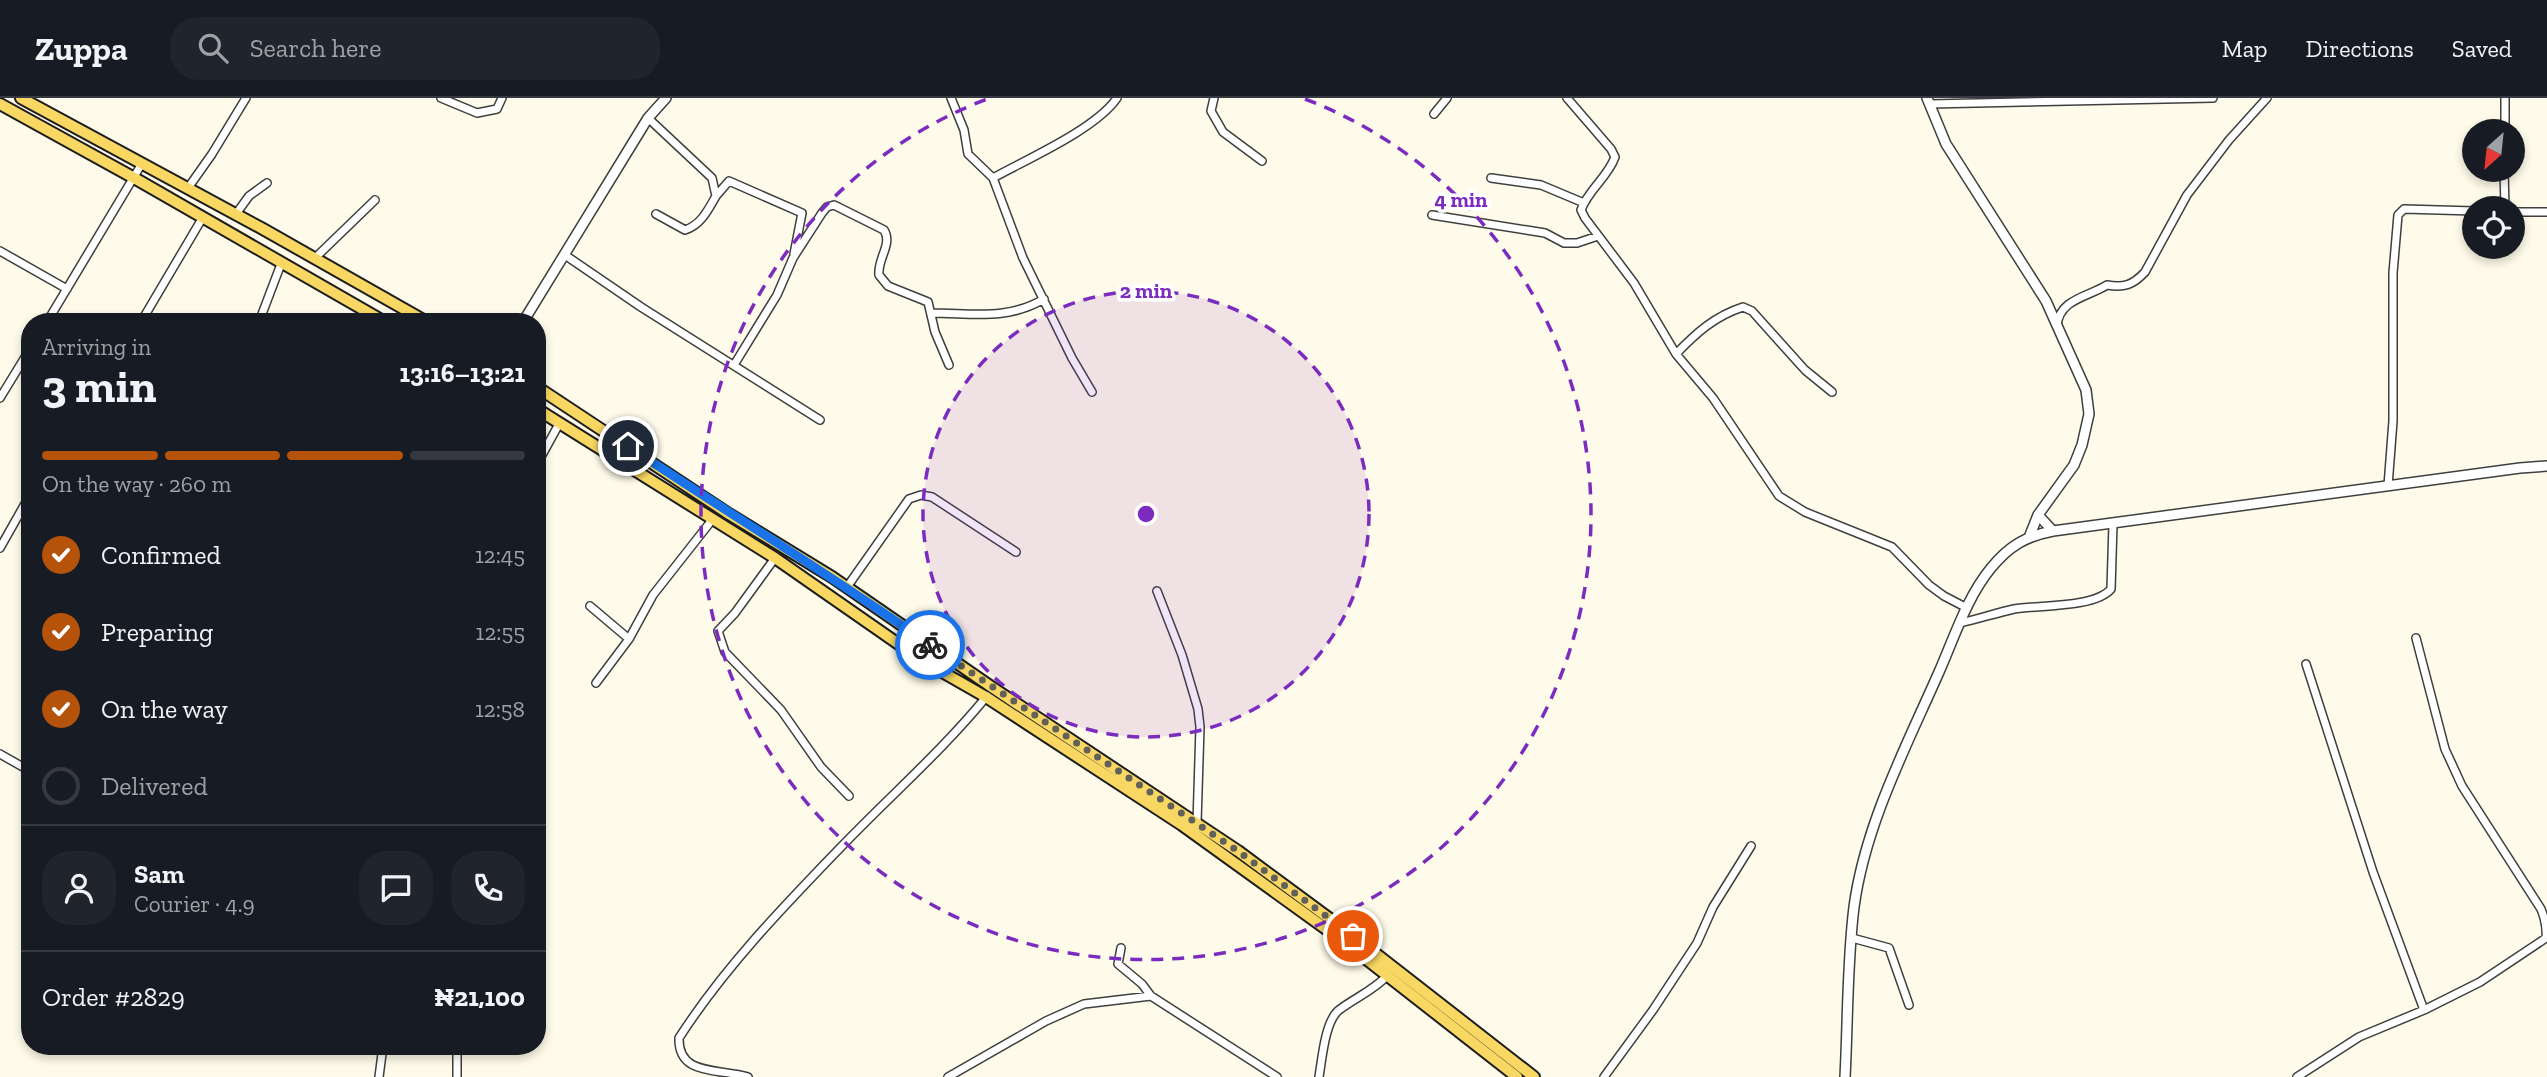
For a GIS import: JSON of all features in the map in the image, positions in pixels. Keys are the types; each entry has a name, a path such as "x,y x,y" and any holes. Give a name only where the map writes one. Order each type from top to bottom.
{"main road":[{"path":"20,98 236,214 411,313"},
{"path":"0,104 369,313"},
{"path":"546,393 729,514 847,587 990,693 1192,832 1474,1037 1534,1077"},
{"path":"546,415 775,558 923,661 990,693 1197,823 1279,880 1474,1037 1517,1077"}],"street":[{"path":"188,188 246,98"},
{"path":"441,98 477,113 497,110 502,98"},
{"path":"529,313 648,118 666,98"},
{"path":"951,98 964,131 968,154 993,178 1023,258 1092,393"},
{"path":"993,178 1090,124 1111,107 1117,98"},
{"path":"1214,98 1211,111 1223,132 1262,161"},
{"path":"1434,114 1447,98"},
{"path":"1567,98 1615,157 1612,167 1584,202 1581,210 1634,283 1676,354 1713,398 1779,496 1815,517 1892,547 1929,585 1967,608"},
{"path":"2031,535 2038,515 2074,465 2082,445 2089,414 2087,390 2046,301 1946,144 1928,101 2213,98"},
{"path":"2057,327 2058,316 2072,300 2106,285 2121,288 2135,282 2145,272 2187,195 2229,140 2267,98"},
{"path":"2505,98 2505,119"},
{"path":"648,118 712,178 716,196"},
{"path":"52,313 142,165"},
{"path":"1491,178 1541,185 1584,202"},
{"path":"656,214 685,230 693,228 729,181 802,214 793,258"},
{"path":"236,214 249,196 267,183"},
{"path":"315,258 375,200"},
{"path":"734,365 777,295 793,258 821,214 827,207 834,205 884,230 887,241 878,269 882,281 928,302 935,332 949,365"},
{"path":"2388,486 2393,421 2393,273 2398,215 2404,209 2462,211"},
{"path":"2525,212 2547,212"},
{"path":"1432,215 1545,233 1564,243 1577,243 1598,236"},
{"path":"146,313 203,217"},
{"path":"0,251 67,289"},
{"path":"565,254 641,307 820,421"},
{"path":"262,313 281,264"},
{"path":"931,313 1006,314 1026,310 1044,299"},
{"path":"1676,354 1713,320 1743,307 1752,311 1805,370 1832,392"},
{"path":"0,398 21,364"},
{"path":"546,448 559,424"},
{"path":"1845,1077 1854,907 1863,859 1875,824 1967,608 1991,568 2016,543 2031,535 2053,531 2520,468 2547,467"},
{"path":"847,587 909,499 921,495 932,497 1016,552"},
{"path":"0,548 21,511"},
{"path":"2038,515 2053,531"},
{"path":"596,683 629,639 653,595 712,520"},
{"path":"1960,624 2012,610 2083,601 2107,593 2111,589 2113,524"},
{"path":"775,558 735,613 720,627 719,636 725,652 781,710 821,767 849,796"},
{"path":"1157,591 1182,654 1198,709 1200,727 1197,823"},
{"path":"590,606 629,639"},
{"path":"2297,1077 2359,1037 2424,1010 2480,982 2546,938 2547,931 2541,909 2462,786 2445,749 2416,638"},
{"path":"2306,664 2373,872 2424,1010"},
{"path":"748,1077 698,1074 682,1059 678,1038 725,973 842,846 959,730 990,693"},
{"path":"0,754 21,766"},
{"path":"1604,1077 1697,943 1713,907 1751,846"},
{"path":"1852,938 1889,948 1909,1004"},
{"path":"1121,948 1118,964 1142,984 1151,996 1277,1077"},
{"path":"1319,1077 1331,1021 1338,1011 1370,992 1388,975"},
{"path":"948,1077 1046,1021 1084,1004 1151,996"},
{"path":"379,1077 382,1055"},
{"path":"457,1055 457,1077"},
{"path":"1256,1077 1261,1067"}],"way so far":[{"path":"930,645 1238,851 1353,936"}],"route":[{"path":"628,446 729,514 832,577 930,645"}]}
